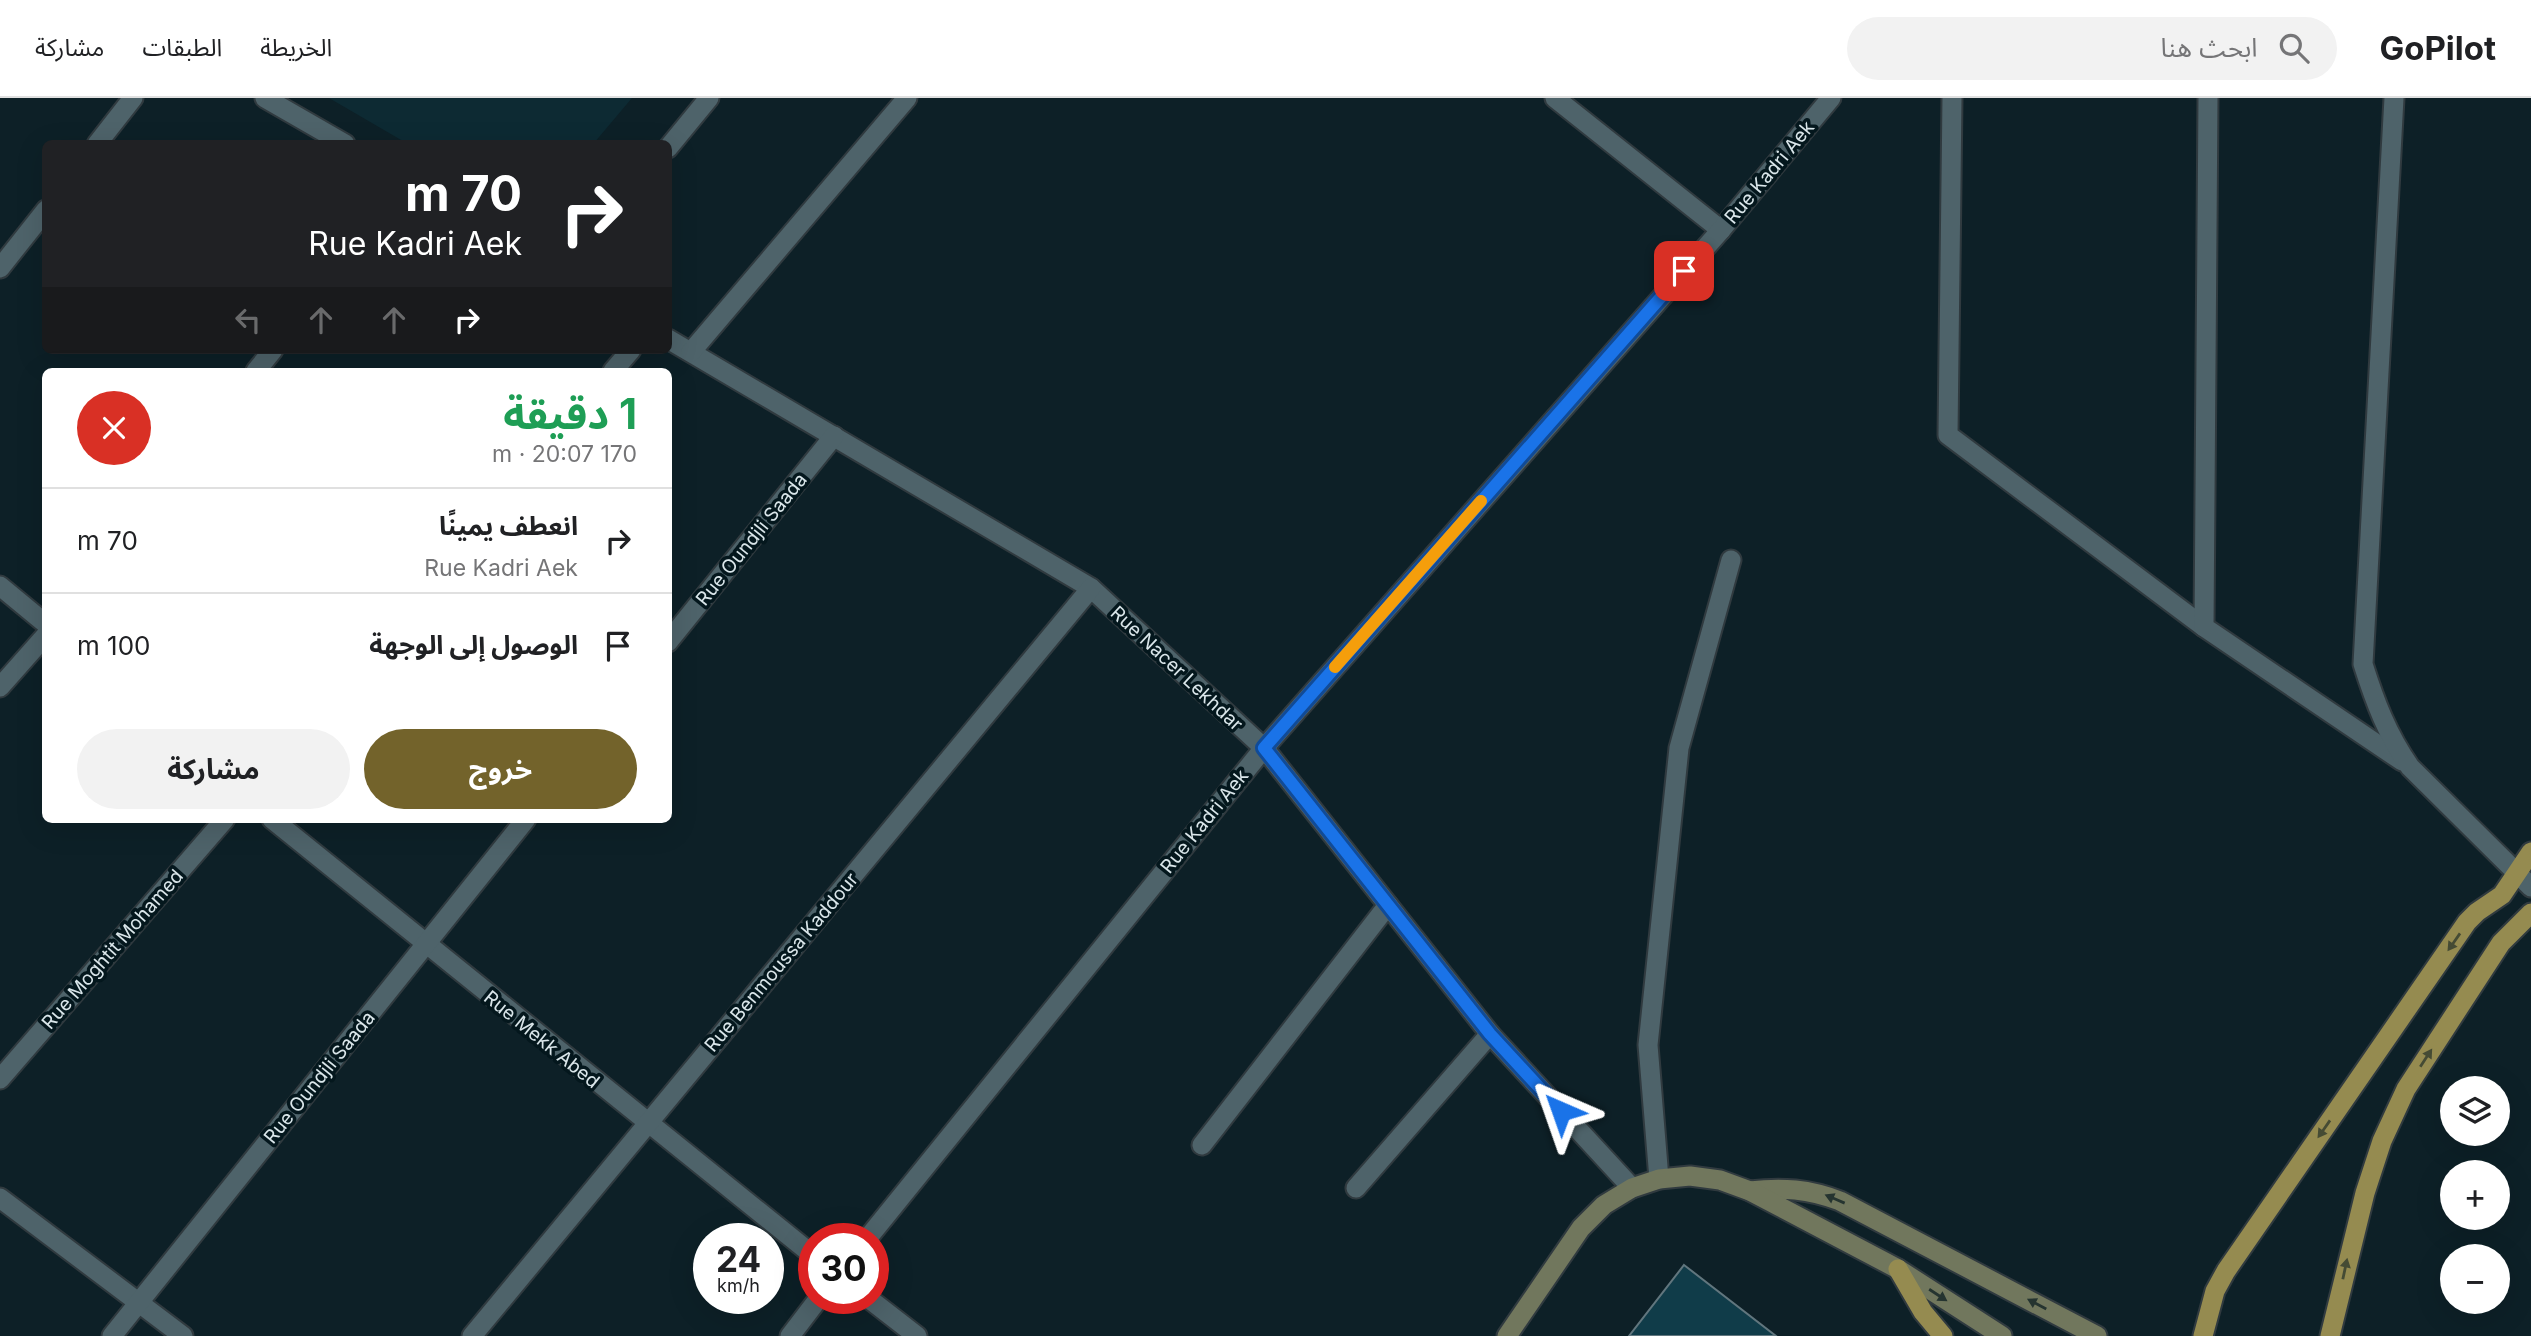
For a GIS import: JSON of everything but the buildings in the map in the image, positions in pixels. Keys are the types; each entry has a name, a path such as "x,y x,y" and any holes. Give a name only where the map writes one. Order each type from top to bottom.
{"main road":[{"path":"2203,1336 2215,1291 2225,1271 2467,922 2502,895 2531,852"},
{"path":"2330,1336 2365,1193 2382,1141 2406,1089 2501,943 2531,912"},
{"path":"1507,1336 1581,1228 1604,1205 1632,1188 1659,1179 1690,1176 1720,1180 1750,1191 1898,1269 2002,1336"},
{"path":"1750,1191 1804,1189 1840,1201 2097,1336"},
{"path":"1898,1269 1923,1312 1943,1336"}],"street":[{"path":"100,140 133,98"},
{"path":"265,98 338,140"},
{"path":"672,143 709,98"},
{"path":"691,352 907,98"},
{"path":"1555,98 1721,230"},
{"name":"Rue Kadri Aek","path":"880,1223 1264,748 1721,230 1831,98"},
{"path":"1952,98 1948,435 2203,627 2410,767 2531,887"},
{"path":"2203,627 2208,98"},
{"path":"2394,98 2363,664 2376,708 2410,767"},
{"path":"0,268 42,215"},
{"name":"Rue Nacer Lekhdar","path":"672,341 1091,588 1264,748 1490,1034 1632,1188"},
{"path":"258,368 269,354"},
{"path":"616,368 628,354"},
{"name":"Rue Oundjli Saada","path":"672,637 834,436"},
{"path":"1659,1179 1647,1045 1679,748 1731,560"},
{"path":"0,586 42,621"},
{"name":"Rue Benmoussa Kaddour","path":"472,1336 1091,588"},
{"path":"0,687 42,640"},
{"name":"Rue Moghtit Mohamed","path":"0,1079 222,823"},
{"name":"Rue Mekk Abed","path":"277,823 798,1243"},
{"name":"Rue Oundjli Saada","path":"112,1336 523,823"},
{"path":"1202,1145 1388,905"},
{"path":"1356,1188 1490,1034"},
{"path":"0,1198 183,1336"},
{"path":"790,1336 807,1314"},
{"path":"889,1314 917,1336"}],"shaded area":[{"path":"329,98 632,98 597,140 401,140"}],"slow traffic":[{"path":"1335,667 1481,501"}],"route":[{"path":"1561,1111 1490,1034 1264,748 1684,271"}]}
